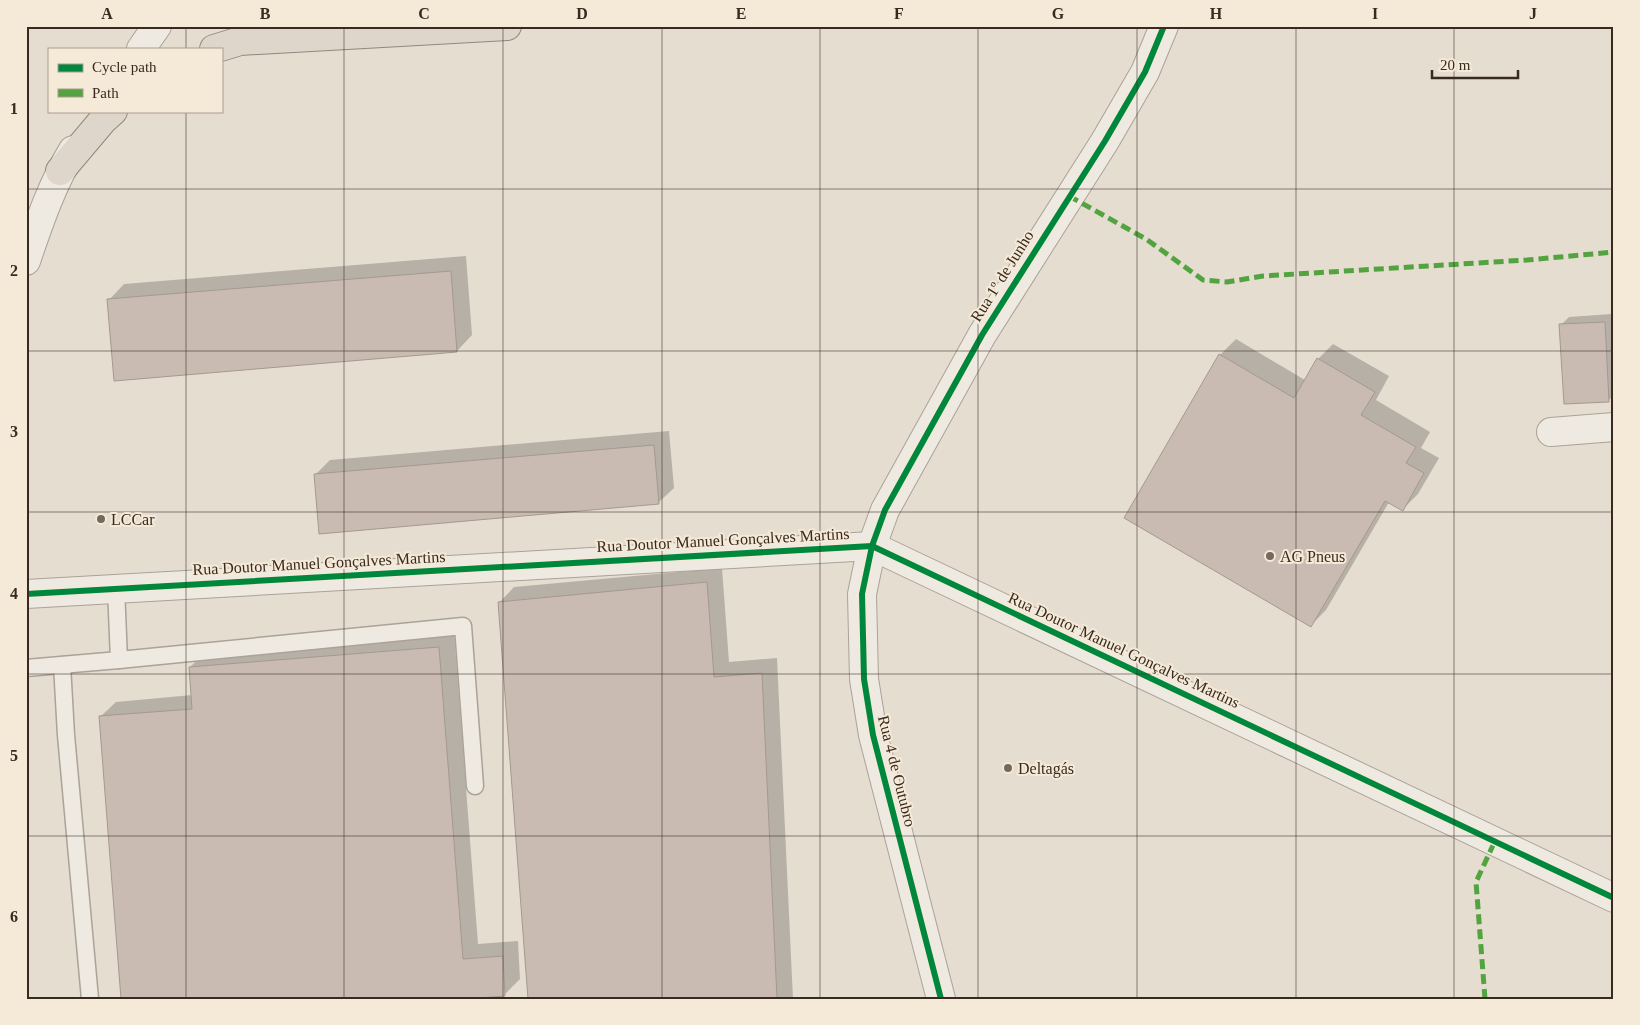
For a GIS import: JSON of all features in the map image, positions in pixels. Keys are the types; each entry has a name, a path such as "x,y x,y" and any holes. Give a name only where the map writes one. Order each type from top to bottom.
{"highway":[{"path":"217,48 240,41 507,26"},
{"path":"60,171 112,112"}],"street":[{"path":"142,48 157,26"},
{"name":"Rua 1º de Junho","path":"872,546 885,510 982,335 1105,141 1145,72 1164,26"},
{"path":"26,261 60,171 98,112"},
{"path":"1551,432 1614,427"},
{"name":"Rua Doutor Manuel Gonçalves Martins","path":"26,594 872,546 1614,898"},
{"name":"Rua 4 de Outubro","path":"872,546 862,594 864,679 872,735 941,999"}],"lane":[{"path":"116,588 119,660"},
{"path":"26,668 463,626 475,786"},
{"path":"62,665 66,735 90,999"}],"building":[{"path":"451,271 457,352 114,381 107,299"},
{"path":"1605,322 1609,402 1564,404 1559,324"},
{"path":"1219,354 1294,398 1317,358 1375,392 1361,415 1416,447 1406,463 1424,473 1403,511 1385,501 1311,627 1124,518"},
{"path":"654,445 659,504 319,534 314,474"},
{"path":"707,582 714,677 762,673 777,999 528,999 498,602"},
{"path":"439,647 463,959 503,956 505,996 464,999 121,999 99,716 192,709 189,667"}],"marked path":[{"path":"1069,196 1146,239 1203,280 1227,282 1263,276 1527,260 1614,252"},
{"path":"1485,999 1476,882 1495,841"}],"cycle path":[{"path":"941,999 873,735 864,679 862,594 872,546 885,510 982,335 1105,141 1145,72 1164,26"},
{"path":"26,594 872,546 1614,898"}],"place":[{"name":"LCCar","path":"101,519"},
{"name":"AG Pneus","path":"1270,556"},
{"name":"Deltagás","path":"1008,768"}]}
